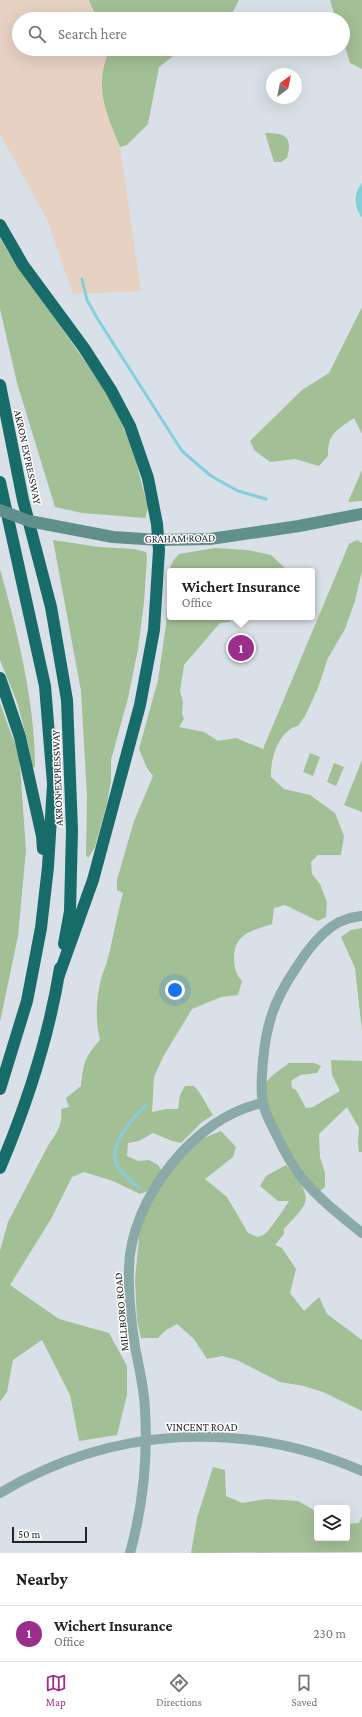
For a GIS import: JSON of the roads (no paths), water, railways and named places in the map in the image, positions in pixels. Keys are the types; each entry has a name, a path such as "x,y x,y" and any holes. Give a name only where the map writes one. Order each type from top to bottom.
{"highway":[{"path":"0,225 22,265 84,348 111,390 130,426 148,478 158,524 159,550 154,630 140,705 95,873 59,975"},
{"name":"AKRON EXPRESSWAY","path":"0,385 23,500 51,607 67,700 72,838 70,911 59,975 42,1048 13,1138 0,1168"},
{"name":"AKRON EXPRESSWAY","path":"0,482 2,505 45,686 53,784 48,867 41,928 27,1001 0,1089"},
{"path":"0,678 20,737 42,836 41,928"}],"main road":[{"name":"GRAHAM ROAD","path":"2,505 29,521 112,537 159,540 210,539 299,526 362,514"}],"street":[{"path":"362,916 347,919 335,925 317,939 306,952 278,997 271,1011 265,1040 261,1083 262,1103 268,1118 283,1149 301,1176 334,1210 362,1233"},
{"name":"MILLBORO ROAD","path":"130,1553 139,1515 145,1477 146,1440 145,1408 135,1346 129,1286 130,1258 134,1234 143,1211 162,1177 186,1146 205,1130 226,1116 251,1105 262,1103"},
{"name":"VINCENT ROAD","path":"0,1493 42,1471 78,1457 146,1440 193,1436 261,1441 317,1454 362,1471"}],"water":[{"path":"362,183 362,218 357,209 356,196"}],"waterway":[{"path":"82,279 87,300 97,318 182,451 211,476 238,491 266,499"},
{"path":"139,1188 119,1169 115,1161 115,1153 117,1144 127,1126 146,1105"}],"place":[{"name":"Wichert Insurance","path":"241,648"}]}
